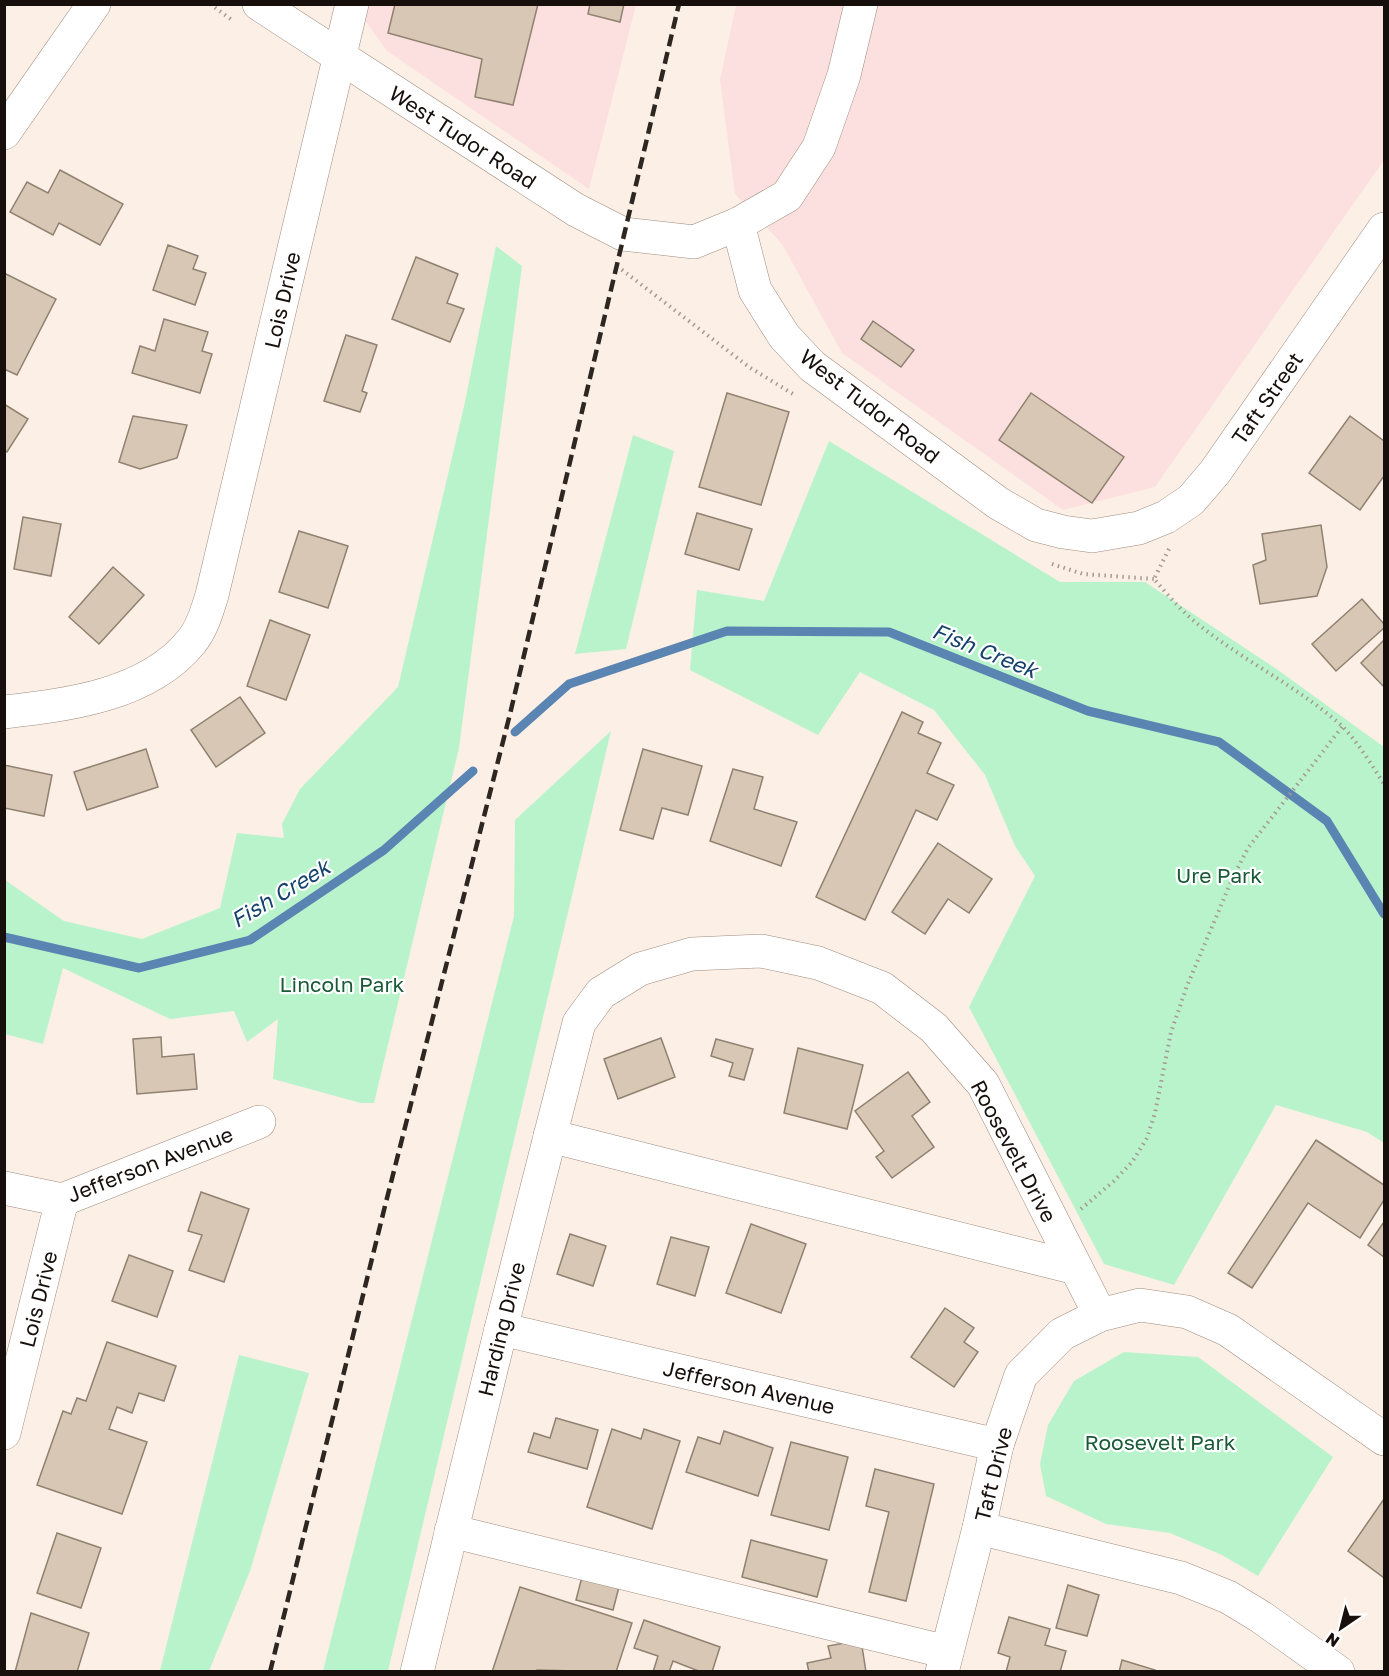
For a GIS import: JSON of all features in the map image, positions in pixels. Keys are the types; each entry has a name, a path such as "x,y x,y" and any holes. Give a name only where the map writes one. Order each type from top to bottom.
{"street":[{"path":"4,133 94,4"},
{"name":"West Tudor Road","path":"259,4 576,210 623,234 694,242 738,224 755,290 784,336 812,366 999,503 1036,525 1092,536 1121,532"},
{"name":"West Tudor Road","path":"295,4 339,57"},
{"name":"Lois Drive","path":"4,712 96,697 142,680 173,660 192,641 204,620 212,596 352,4"},
{"path":"738,224 787,196 819,147 844,75 861,4"},
{"name":"Taft Street","path":"1121,532 1139,528 1166,517 1191,500 1215,472 1384,230"},
{"name":"Roosevelt Drive","path":"600,993 640,969 692,954 761,951 819,963 882,988 934,1028 983,1084 1100,1315"},
{"name":"Harding Drive","path":"417,1671 579,1023 600,993"},
{"name":"Jefferson Avenue","path":"4,1188 62,1200 259,1122"},
{"path":"550,1136 1076,1268"},
{"name":"Lois Drive","path":"4,1433 62,1200"},
{"path":"1100,1315 1140,1305 1187,1312 1228,1330 1384,1439"},
{"name":"Taft Drive","path":"945,1662 979,1528 997,1445 1021,1376 1062,1334 1100,1315"},
{"name":"Jefferson Avenue","path":"501,1329 997,1445"},
{"path":"979,1528 1181,1578 1228,1597 1261,1617 1338,1671"},
{"path":"451,1531 945,1662"}],"path":[{"path":"616,266 750,368 800,398"},
{"path":"1154,579 1191,500"},
{"path":"1043,562 1083,574 1154,579 1197,624 1342,727 1359,746 1384,784"},
{"path":"1055,1226 1092,1202 1114,1181 1132,1162 1147,1138 1155,1113 1171,1032 1187,986 1233,877 1248,848 1342,727"}],"shaded area":[{"path":"354,5 636,5 589,189 387,51"},
{"path":"736,5 1384,5 1384,160 1155,487 1063,510 842,353 782,244 735,194 720,80"}],"green space":[{"name":"Lincoln Park","path":"496,246 522,266 459,748 374,1103 361,1103 273,1079 278,1019 247,1042 234,1011 170,1019 63,968 43,1044 5,1034 5,880 64,921 142,939 220,908 237,833 284,838 282,824 300,789 398,687 465,402"},
{"path":"633,435 674,451 626,649 575,654"},
{"name":"Ure Park","path":"829,441 1060,582 1145,582 1278,670 1384,747 1384,1143 1367,1132 1276,1105 1174,1285 1104,1264 969,1007 1035,876 1015,846 985,775 934,710 860,672 818,735 690,670 697,590 764,601"},
{"path":"611,731 388,1671 323,1671 514,916 515,820"},
{"name":"Roosevelt Park","path":"1124,1352 1198,1357 1333,1457 1258,1576 1222,1555 1170,1533 1106,1524 1046,1496 1040,1464 1048,1425 1074,1381"},
{"path":"239,1355 309,1373 250,1571 209,1671 160,1671"}],"building":[{"path":"395,4 538,4 513,105 475,97 482,59 388,33"},
{"path":"590,4 624,4 620,22 588,14"},
{"path":"60,170 123,204 100,245 59,223 53,235 10,212 27,182 48,193"},
{"path":"168,245 198,256 193,269 206,273 195,305 153,290"},
{"path":"416,257 458,274 447,303 464,309 450,342 392,319"},
{"path":"4,273 56,299 17,375 4,369"},
{"path":"164,319 208,332 202,351 212,354 200,393 132,373 140,346 155,351"},
{"path":"873,321 914,350 901,367 861,339"},
{"path":"346,335 377,345 362,391 367,393 360,412 324,401"},
{"path":"727,393 789,412 761,505 699,487"},
{"path":"1031,393 1124,457 1092,503 999,440"},
{"path":"4,404 28,419 7,452 4,450"},
{"path":"133,416 187,425 177,458 140,469 119,462"},
{"path":"1350,416 1384,441 1384,476 1360,510 1309,473"},
{"path":"697,513 752,529 739,570 685,554"},
{"path":"23,517 61,524 51,576 14,569"},
{"path":"1321,525 1327,567 1317,596 1260,604 1253,565 1266,560 1262,534"},
{"path":"299,531 348,546 328,608 279,592"},
{"path":"113,567 144,595 99,644 69,617"},
{"path":"1362,599 1384,624 1384,628 1336,671 1312,644"},
{"path":"270,620 310,635 286,700 247,686"},
{"path":"1384,640 1384,687 1361,663"},
{"path":"240,697 265,733 216,767 191,730"},
{"path":"902,712 923,722 918,733 941,743 927,773 954,785 937,820 916,810 865,920 816,897"},
{"path":"146,749 158,787 87,810 74,772"},
{"path":"643,749 702,766 688,815 662,808 653,839 620,830"},
{"path":"4,765 52,775 44,816 4,808"},
{"path":"733,769 763,777 754,809 797,822 781,866 710,841"},
{"path":"938,843 992,879 969,913 948,899 925,934 892,912"},
{"path":"161,1037 162,1057 194,1054 197,1089 137,1094 133,1039"},
{"path":"661,1038 675,1077 618,1099 604,1059"},
{"path":"716,1039 753,1049 744,1080 729,1076 733,1063 711,1056"},
{"path":"798,1048 863,1065 847,1129 784,1113"},
{"path":"908,1072 930,1102 912,1116 934,1147 892,1178 876,1157 884,1151 855,1111"},
{"path":"1316,1140 1384,1185 1384,1200 1360,1238 1308,1203 1252,1288 1228,1273"},
{"path":"201,1192 249,1209 224,1282 189,1270 202,1235 188,1231"},
{"path":"1384,1222 1384,1257 1368,1245"},
{"path":"751,1224 806,1244 781,1313 726,1293"},
{"path":"570,1234 606,1246 593,1286 557,1274"},
{"path":"671,1237 709,1247 695,1296 657,1284"},
{"path":"129,1255 173,1271 157,1317 112,1301"},
{"path":"945,1308 974,1328 964,1342 978,1352 954,1387 911,1357"},
{"path":"107,1342 176,1366 164,1401 139,1393 132,1413 117,1407 109,1429 147,1442 122,1514 37,1485 63,1411 71,1414 77,1398 86,1401"},
{"path":"556,1418 598,1430 587,1469 528,1452 534,1433 550,1438"},
{"path":"612,1429 641,1439 644,1429 680,1441 652,1529 587,1507"},
{"path":"724,1431 773,1448 758,1496 686,1472 698,1437 720,1444"},
{"path":"791,1442 848,1457 829,1530 771,1515"},
{"path":"875,1469 934,1484 906,1601 869,1592 889,1512 866,1506"},
{"path":"1384,1499 1384,1575 1383,1577 1348,1551"},
{"path":"57,1533 101,1548 81,1608 37,1593"},
{"path":"751,1540 827,1560 817,1597 742,1577"},
{"path":"583,1573 620,1583 613,1610 576,1600"},
{"path":"1068,1585 1099,1595 1087,1636 1056,1628"},
{"path":"520,1587 632,1623 616,1672 537,1670 536,1672 492,1672"},
{"path":"31,1613 89,1633 77,1672 15,1672"},
{"path":"1009,1617 1050,1629 1045,1645 1066,1651 1060,1672 1006,1672 1010,1657 998,1653"},
{"path":"644,1620 720,1647 712,1672 701,1672 673,1661 669,1672 653,1672 658,1656 634,1648"},
{"path":"861,1640 866,1672 809,1672 807,1663 831,1658 828,1646"},
{"path":"1122,1660 1155,1670 1155,1672 1119,1672"}],"waterway":[{"name":"Fish Creek","path":"515,732 569,684 727,631 889,632 1088,711 1219,742 1327,821 1384,914"},
{"name":"Fish Creek","path":"4,937 139,968 250,940 384,850 473,771"}],"railway":[{"path":"270,1672 510,714 679,4"}]}
